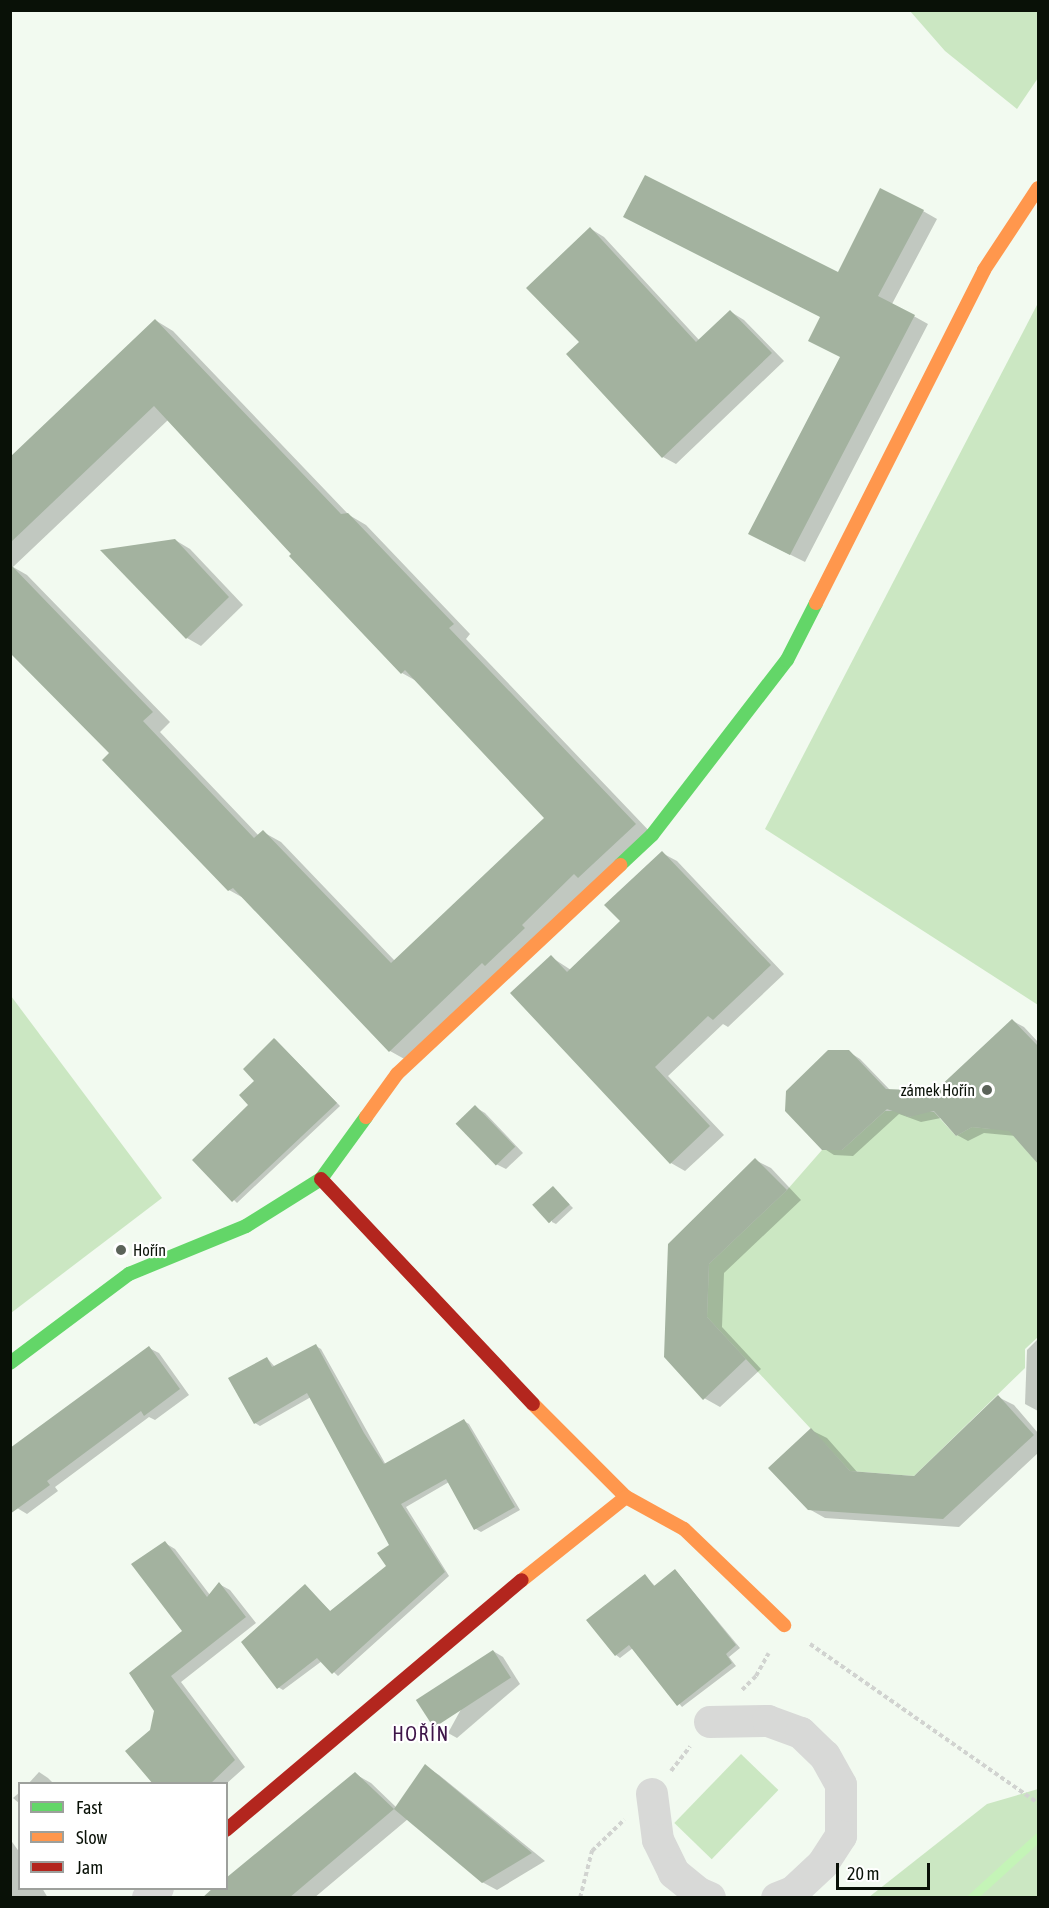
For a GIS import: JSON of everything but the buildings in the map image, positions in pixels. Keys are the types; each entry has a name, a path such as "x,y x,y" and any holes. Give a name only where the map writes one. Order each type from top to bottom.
{"street":[{"path":"10,1363 129,1274 246,1227 321,1179 397,1074 652,835 787,660 984,270 1038,188"},
{"path":"321,1179 510,1381 626,1497 684,1529 784,1625"},
{"path":"228,1828 524,1578 626,1497"},
{"path":"710,1722 768,1721 801,1733 825,1756 841,1785 842,1836 823,1864 793,1892 777,1898"},
{"path":"652,1794 658,1840 674,1873 699,1893 710,1898"}],"path":[{"path":"580,1898 592,1851 652,1794 710,1722 756,1676 784,1625 1038,1803"}],"green space":[{"path":"910,11 1038,11 1038,78 1017,109 945,51"},
{"path":"1038,303 1038,1005 765,829"},
{"path":"11,996 162,1198 11,1313"},
{"path":"885,1111 897,1111 909,1117 922,1112 934,1112 956,1136 972,1127 991,1129 1001,1119 1038,1164 1038,1337 1025,1349 1025,1368 914,1476 850,1471 707,1317 709,1264 787,1190 822,1150 842,1150"},
{"path":"741,1754 778,1790 712,1859 674,1823"},
{"path":"1038,1789 1038,1897 869,1897 987,1804"}],"waterway":[{"path":"971,1898 1038,1837"}],"traffic: fast":[{"path":"620,865 652,835 787,660 816,603"},
{"path":"10,1363 129,1274 246,1226 321,1179 366,1117"}],"traffic: slow":[{"path":"816,603 984,270 1038,188"},
{"path":"366,1117 397,1074 620,865"},
{"path":"533,1404 626,1497 684,1529 784,1625"},
{"path":"522,1580 626,1497"}],"traffic: jam":[{"path":"321,1179 533,1404"},
{"path":"228,1828 522,1580"}],"place":[{"name":"zámek Hořín","path":"987,1090"},
{"name":"Hořín","path":"121,1250"}],"district":[{"name":"HOŘÍN","path":"421,1733"}]}
